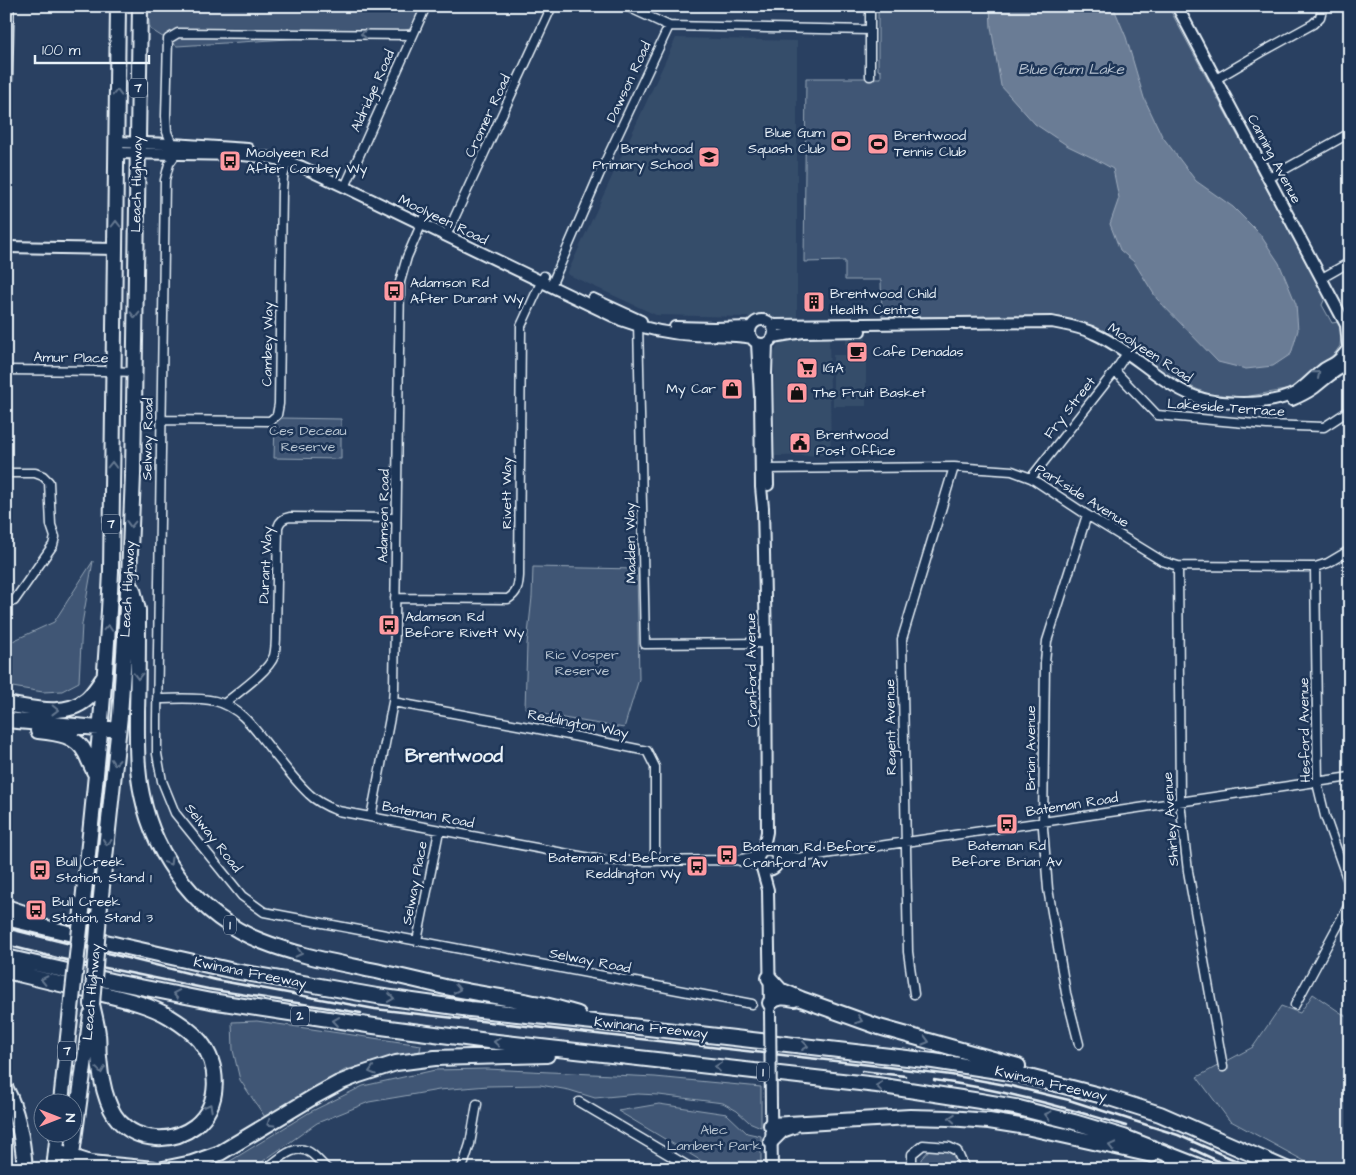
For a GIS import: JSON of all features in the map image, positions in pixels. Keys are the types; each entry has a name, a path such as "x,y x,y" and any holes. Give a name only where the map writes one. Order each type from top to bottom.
{"highway":[{"name":"Leach Highway","path":"62,1092 101,728 111,571 118,6"},
{"name":"Leach Highway","path":"71,1163 92,1004 118,730 129,577 135,372 140,6"},
{"name":"1","path":"129,577 138,610 137,744 141,794 148,819 158,843 174,870 189,890 207,908 226,923 245,934 294,952 446,987 536,1003 622,1025"},
{"path":"6,704 48,710 64,710 79,705 88,698 105,676"},
{"path":"6,720 118,730"},
{"path":"6,729 44,732 71,737 80,744 96,775"},
{"path":"6,908 118,945"},
{"name":"Kwinana Freeway","path":"6,918 234,971 377,996 487,1011 933,1061 1017,1074 1103,1096 1160,1114 1285,1168"},
{"name":"2","path":"6,957 211,1001 425,1033 598,1054"},
{"path":"6,971 149,1007 170,1017 189,1030 200,1041 209,1055 214,1070 216,1087 208,1111 187,1132 161,1139 147,1138 120,1122 110,1108 101,1076 98,1035 92,1004"},
{"path":"769,978 780,990 879,1027 1136,1099 1191,1120 1285,1168"},
{"path":"770,1007 775,998 801,999"},
{"name":"1","path":"163,1169 192,1163 220,1153 339,1083 396,1064 435,1058 598,1054 877,1085 1015,1107 1124,1137 1200,1166"},
{"path":"6,1089 18,1118 23,1142 25,1169"},
{"path":"771,1125 910,1117 989,1121 1026,1127 1200,1166"},
{"path":"771,1141 782,1130 801,1123"},
{"path":"54,1169 57,1142"},
{"path":"56,1150 71,1163 154,1169"}],"main road":[{"path":"6,96 8,6"},
{"name":"Canning Avenue","path":"1177,6 1348,326 1349,349"},
{"name":"Moolyeen Road","path":"117,147 174,149 288,159 302,167 346,184 638,324 673,334 738,335 762,340 802,332 1051,328 1089,337 1196,397 1223,402 1254,403 1274,400 1295,392 1323,369 1335,363 1349,349"},
{"path":"6,247 116,248"},
{"name":"Moolyeen Road","path":"638,324 714,328 751,326 761,320 766,320 772,325 1052,322 1096,334 1180,396 1216,408 1236,410 1259,410 1284,404 1312,390 1331,374 1350,364"},
{"path":"751,326 750,335 762,340 774,333 772,325"},
{"name":"Cranford Avenue","path":"762,340 772,1169"}],"street":[{"name":"Aldridge Road","path":"346,184 426,6"},
{"name":"Cromer Road","path":"448,233 552,6"},
{"path":"626,6 669,26 870,30"},
{"path":"870,6 870,76"},
{"path":"1216,80 1312,24 1320,17 1323,6"},
{"name":"Dawson Road","path":"552,283 599,174 669,26"},
{"path":"174,149 167,132 166,116 168,39 178,33 412,35"},
{"path":"1269,178 1350,133"},
{"name":"Selway Road","path":"174,149 165,180 157,754 162,781 175,813 242,896 264,912 752,1004"},
{"name":"Cambey Way","path":"161,420 270,421 278,414 282,191 283,177 288,159"},
{"name":"Adamson Road","path":"371,817 394,688 400,282 407,256 422,221"},
{"path":"1322,278 1350,262"},
{"name":"Rivett Way","path":"395,598 508,599 514,595 518,587 521,326 542,279"},
{"name":"Madden Way","path":"638,324 645,644 766,642"},
{"name":"Fry Street","path":"1031,478 1125,356"},
{"name":"Amur Place","path":"6,370 135,372"},
{"name":"Lakeside Terrace","path":"1115,371 1157,415 1267,425 1324,427 1350,410"},
{"name":"Parkside Avenue","path":"765,469 954,467 1012,471 1031,478 1162,561 1178,566 1315,567 1328,563 1350,550"},
{"name":"Regent Avenue","path":"914,994 908,952 902,639 954,467"},
{"path":"6,473 35,473 43,476 49,482 51,525 55,537 53,545 14,601 6,599"},
{"name":"Brian Avenue","path":"1079,1044 1066,993 1048,889 1043,822 1044,662 1047,641 1087,515"},
{"name":"Durant Way","path":"224,704 267,668 274,656 279,523 290,517 396,518"},
{"name":"Shirley Avenue","path":"1178,566 1180,802 1188,871 1223,1067"},
{"name":"Hesford Avenue","path":"1315,567 1318,782 1325,816 1350,887"},
{"name":"Bateman Road","path":"157,699 203,700 224,704 246,719 310,795 338,811 601,860 768,860 797,858 1350,777"},
{"name":"Reddington Way","path":"393,702 647,751 656,767 655,861"},
{"name":"Selway Place","path":"417,941 439,831"},
{"path":"1295,1004 1350,904"},
{"path":"579,1102 693,1169"},
{"path":"462,1169 470,1144 476,1104"},
{"path":"912,1169 912,1154 922,1145 949,1147 957,1152 965,1169"},
{"path":"266,1169 290,1152 300,1149 311,1153 327,1169"}],"shaded area":[{"name":"Brentwood Primary School","path":"676,38 797,41 797,318 656,315 567,274"},
{"path":"829,334 831,455 775,456 774,353 781,340"},
{"path":"846,337 866,338 866,406 833,406 833,355 846,355"}],"green space":[{"path":"147,6 424,6 413,28 400,32 177,46 150,29"},
{"path":"878,6 1168,6 1323,294 1325,298 1322,305 1332,323 1338,322 1340,326 1340,346 1335,353 1297,388 1244,397 1208,394 1169,377 1094,326 1051,316 882,317 881,280 845,280 845,261 804,262 806,78 881,78 881,71 878,70"},
{"name":"Ces Deceau Reserve","path":"281,418 341,419 341,459 274,458 275,421"},
{"path":"93,561 82,624 79,682 62,691 43,692 6,686 6,644 54,622"},
{"name":"Ric Vosper Reserve","path":"533,567 637,569 639,679 624,728 551,716 525,708 527,644"},
{"path":"1313,994 1350,1019 1350,1161 1345,1169 1319,1169 1229,1120 1197,1077 1253,1047 1281,1006 1300,1013"},
{"path":"257,1021 421,1045 420,1051 345,1070 265,1117 240,1080 233,1050 232,1022"},
{"path":"487,1069 655,1077 761,1087 761,1127 749,1122 737,1111 723,1103 638,1094 595,1098 569,1090 540,1085 488,1086 439,1090 369,1102 317,1123 252,1169 214,1169 310,1112 363,1086 435,1070"},
{"name":"Alec Lambert Park","path":"659,1104 727,1114 747,1133 761,1136 761,1169 715,1169 618,1111"},
{"path":"930,1149 950,1153 956,1158 962,1169 921,1169 921,1159"},
{"path":"374,1164 414,1164 437,1169 373,1169"}],"water":[{"name":"Blue Gum Lake","path":"990,6 1113,6 1126,37 1144,98 1162,136 1196,181 1233,207 1259,233 1279,263 1296,304 1298,330 1291,354 1273,366 1246,369 1218,362 1157,299 1134,262 1120,250 1110,224 1119,198 1113,169 1068,146 1035,124 1001,86 991,27"}],"railway":[{"path":"6,928 216,980 375,1009 879,1066 951,1075 1011,1086 1069,1100 1178,1135 1255,1169"},
{"path":"6,945 57,958 208,989 361,1013"},
{"path":"862,1071 905,1076"},
{"path":"934,1080 1055,1105 1126,1126"},
{"path":"1192,1149 1235,1169"}],"place":[{"name":"Blue Gum Squash Club","path":"841,141"},
{"name":"Brentwood Tennis Club","path":"878,144"},
{"name":"Brentwood Primary School","path":"709,157"},
{"name":"Moolyeen Rd After Cambey Wy","path":"230,161"},
{"name":"Adamson Rd After Durant Wy","path":"394,291"},
{"name":"Brentwood Child Health Centre","path":"814,302"},
{"name":"Cafe Denadas","path":"857,352"},
{"name":"IGA","path":"807,368"},
{"name":"My Car","path":"732,389"},
{"name":"The Fruit Basket","path":"797,393"},
{"name":"Brentwood Post Office","path":"800,443"},
{"name":"Adamson Rd Before Rivett Wy","path":"389,625"},
{"name":"Bateman Rd Before Brian Av","path":"1007,824"},
{"name":"Bateman Rd Before Cranford Av","path":"727,855"},
{"name":"Bateman Rd Before Reddington Wy","path":"697,866"},
{"name":"Bull Creek Station, Stand 1","path":"40,870"},
{"name":"Bull Creek Station, Stand 3","path":"36,910"}],"district":[{"name":"Brentwood","path":"454,756"}]}
